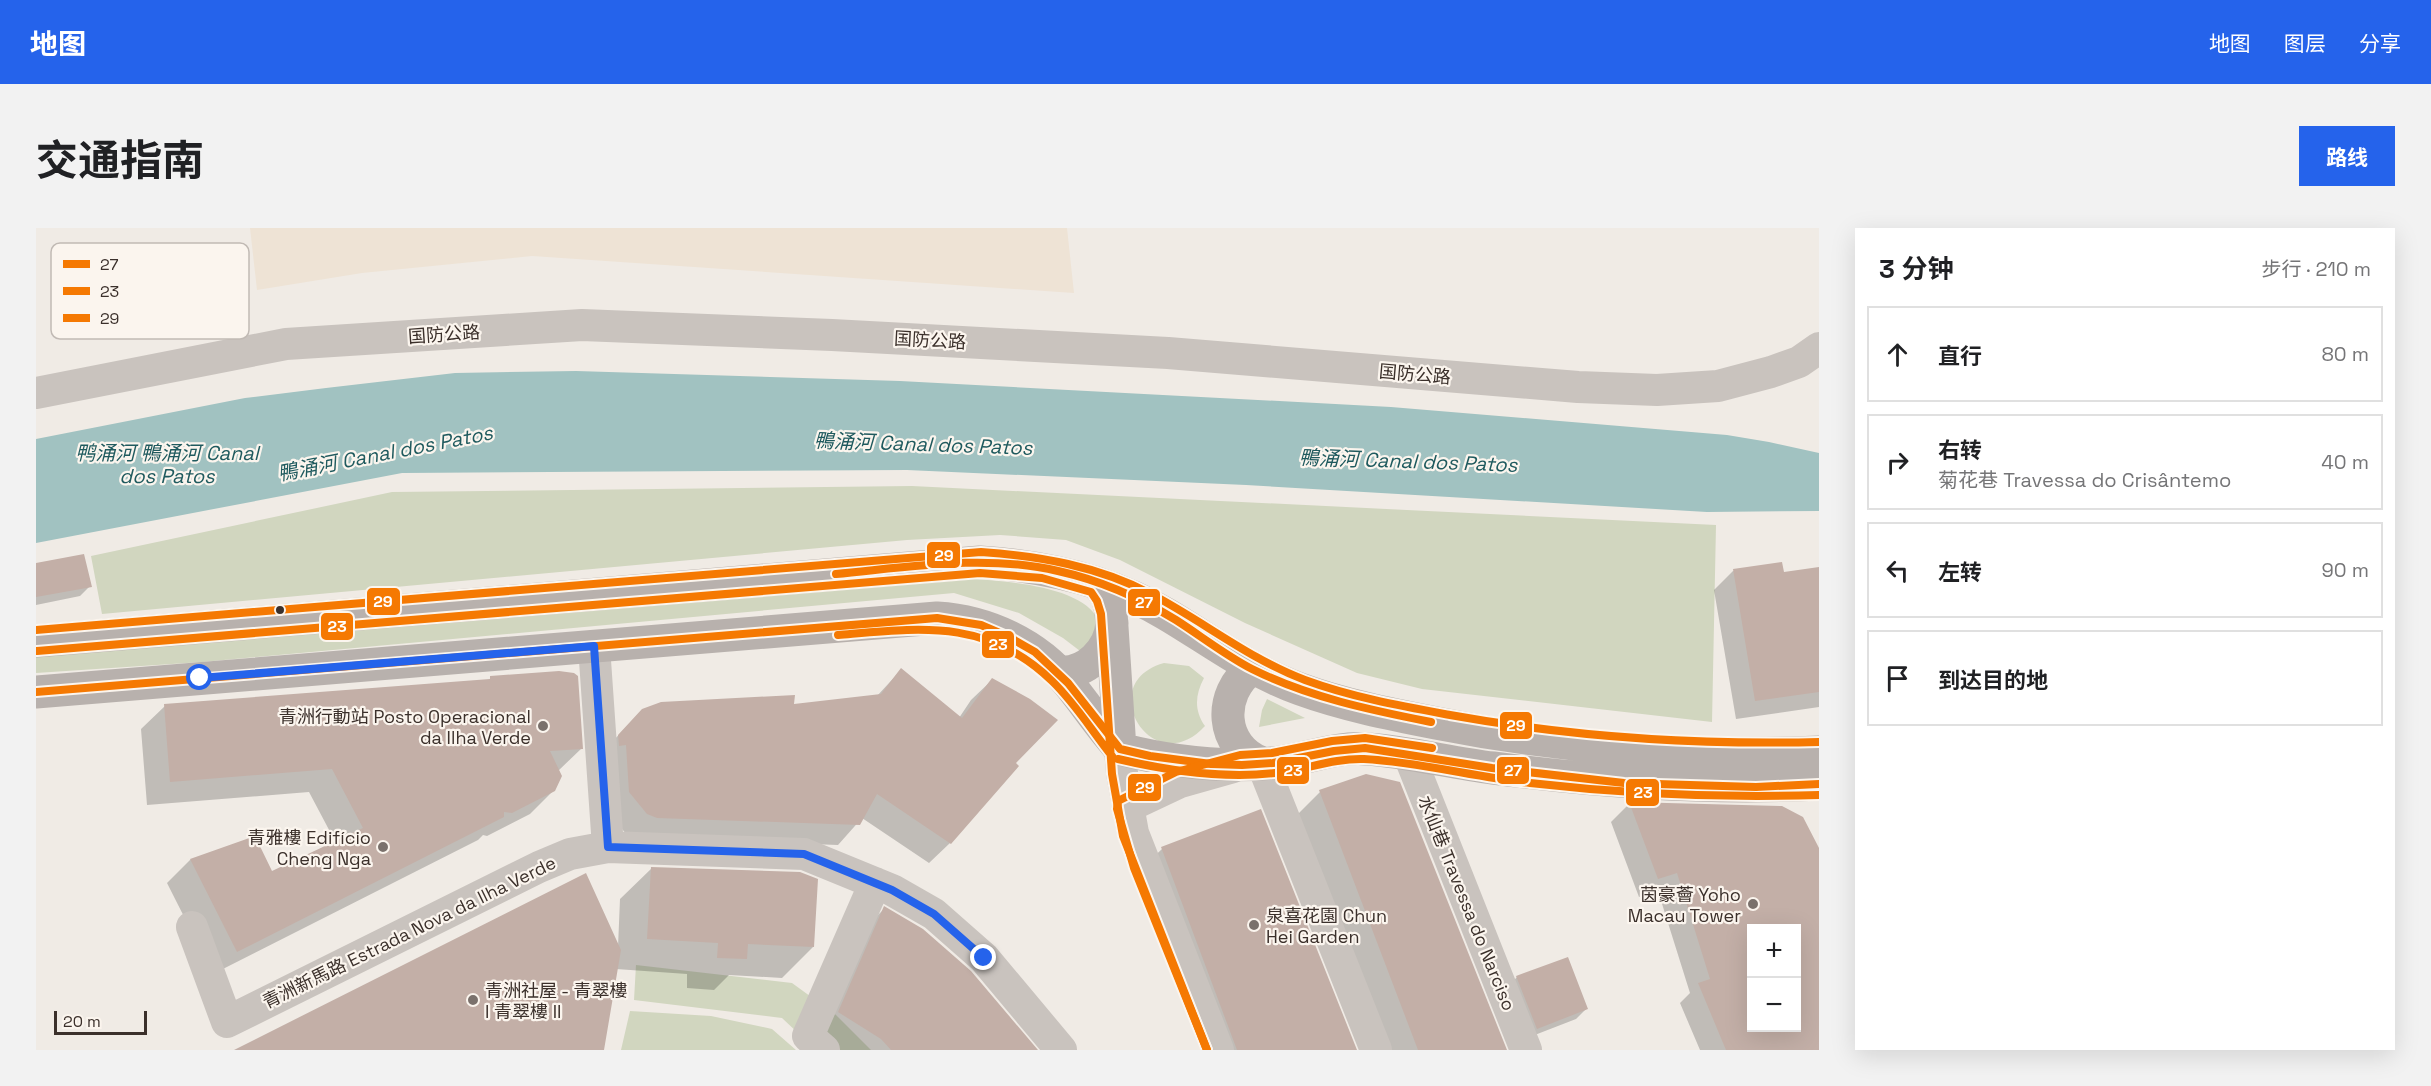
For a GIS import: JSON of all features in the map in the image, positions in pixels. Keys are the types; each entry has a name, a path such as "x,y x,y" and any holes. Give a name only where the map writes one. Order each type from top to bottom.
{"main road":[{"path":"36,641 980,562 1044,568 1097,583 1136,598 1164,613 1252,668 1300,689 1368,710 1496,735 1625,750 1755,754 1819,752"},
{"path":"1097,583 1107,596 1112,621 1120,748"},
{"path":"36,692 944,618 981,625 1010,637 1035,652 1058,672 1120,748 1181,762 1252,764 1365,748 1492,768 1624,783 1816,791"},
{"path":"1058,672 1075,671 1096,658 1106,645 1112,621"},
{"path":"1252,668 1234,686 1228,702 1227,718 1231,734 1252,764"}],"street":[{"name":"国防公路","path":"36,393 286,344 582,325 832,335 1168,353 1578,387 1657,390 1718,386 1739,381 1799,362 1819,348"},
{"path":"594,646 608,847"},
{"path":"1120,748 1127,807 1144,864 1218,1050"},
{"name":"水仙巷 Travessa do Narciso","path":"1409,755 1526,1050"},
{"path":"1127,807 1180,782 1252,764 1376,1050"},
{"name":"青洲新馬路 Estrada Nova da Ilha Verde","path":"192,927 227,1022 539,867 570,854 608,847 804,854 875,883 934,914 984,958 1061,1050"},
{"path":"824,1050 808,1036 875,883"}],"green space":[{"path":"912,486 1716,525 1712,722 1422,689 1357,673 1245,623 1120,560 1066,540 1000,535 907,540 102,614 91,556 392,492"},
{"path":"941,577 1003,581 1051,590 1072,597 1089,607 1099,621 1084,654 1063,638 1019,613 954,593 202,662 36,673 36,657"},
{"path":"1164,663 1189,666 1204,678 1199,690 1197,708 1205,726 1185,740 1167,743 1150,736 1138,723 1132,707 1133,689 1143,674"},
{"path":"1267,699 1305,718 1259,727"},
{"path":"636,965 792,983 836,1015 871,1050 816,1050 782,1018 634,1000"},
{"path":"630,1011 711,1016 772,1029 796,1050 621,1050"}],"shaded area":[{"path":"250,228 1067,228 1074,293 532,256 362,273 257,290"}],"water":[{"name":"鸭涌河 鴨涌河 Canal dos Patos","path":"576,371 900,381 1391,407 1727,435 1819,453 1819,511 1707,512 1246,485 907,470 402,473 36,543 36,439 245,398 455,373"}],"building":[{"path":"84,554 92,587 36,597 36,563"},
{"path":"1782,562 1784,572 1819,567 1819,692 1755,701 1733,569"},
{"path":"901,668 962,718 992,678 1030,699 1058,720 1016,763 1019,766 951,844 877,794 860,825 657,818 647,814 629,792 626,745 619,746 618,735 642,709 661,702 795,695 794,704 881,694"},
{"path":"559,671 574,673 578,676 583,749 550,751 562,776 555,791 512,813 504,812 504,817 237,952 190,859 255,836 272,871 363,828 332,769 170,782 164,704 490,679 490,676"},
{"path":"1366,774 1400,782 1507,1050 1418,1050 1319,790"},
{"name":"茵豪薈 Yoho Macau Tower","path":"1629,802 1782,806 1803,817 1819,848 1819,1050 1726,1050 1698,983 1710,979 1677,873 1658,879"},
{"name":"泉喜花園 Chun Hei Garden","path":"1261,809 1357,1050 1237,1050 1161,847"},
{"path":"651,867 800,872 818,879 814,947 748,944 747,959 717,958 718,943 647,939"},
{"name":"青洲社屋 - 青翠樓 I 青翠樓 II","path":"586,873 621,950 604,1050 234,1050"},
{"path":"884,906 923,929 971,971 1038,1050 891,1050 881,1039 838,1012"},
{"path":"1568,957 1588,1009 1537,1029 1516,976"}],"transit line":[{"name":"29","path":"36,630 981,552 1025,556 1068,564 1110,576 1151,594 1245,651 1284,671 1322,686 1376,700 1496,723 1587,734 1679,741 1819,742"},
{"name":"27","path":"836,574 920,565 975,563 1003,563 1058,571 1104,585 1148,604 1242,664 1273,679 1340,702 1431,722"},
{"name":"23","path":"37,651 980,573 1042,578 1091,592 1101,614 1112,774 1123,836 1207,1050"},
{"name":"27","path":"36,692 937,618 981,625 1035,652 1068,683 1120,749 1150,756 1211,764 1242,765 1273,763 1334,751 1365,748 1492,768 1624,783 1756,787 1819,784"},
{"name":"23","path":"838,635 925,630 978,637 1003,646 1028,661 1052,681 1076,708 1112,756"},
{"name":"29","path":"1207,1050 1134,868 1117,809 1118,801 1176,772 1240,755 1272,753 1332,741 1365,738 1432,748"},
{"name":"23","path":"1118,759 1176,770 1235,775 1275,773 1341,760 1364,759 1405,763 1509,780 1602,790 1746,796 1819,795"}],"place":[{"name":"青洲行動站 Posto Operacional da Ilha Verde","path":"543,726"},
{"name":"青雅樓 Edifício Cheng Nga","path":"383,847"},
{"name":"茵豪薈 Yoho Macau Tower","path":"1753,904"},
{"name":"泉喜花園 Chun Hei Garden","path":"1254,925"},
{"name":"青洲社屋 - 青翠樓 I 青翠樓 II","path":"473,1000"}],"route":[{"path":"200,678 594,646 608,847 804,854 892,890 934,914 984,958"}],"water label":[{"name":"鴨涌河 Canal dos Patos","path":"923,444"},
{"name":"鴨涌河 Canal dos Patos","path":"385,453"},
{"name":"鴨涌河 Canal dos Patos","path":"1408,461"}]}
